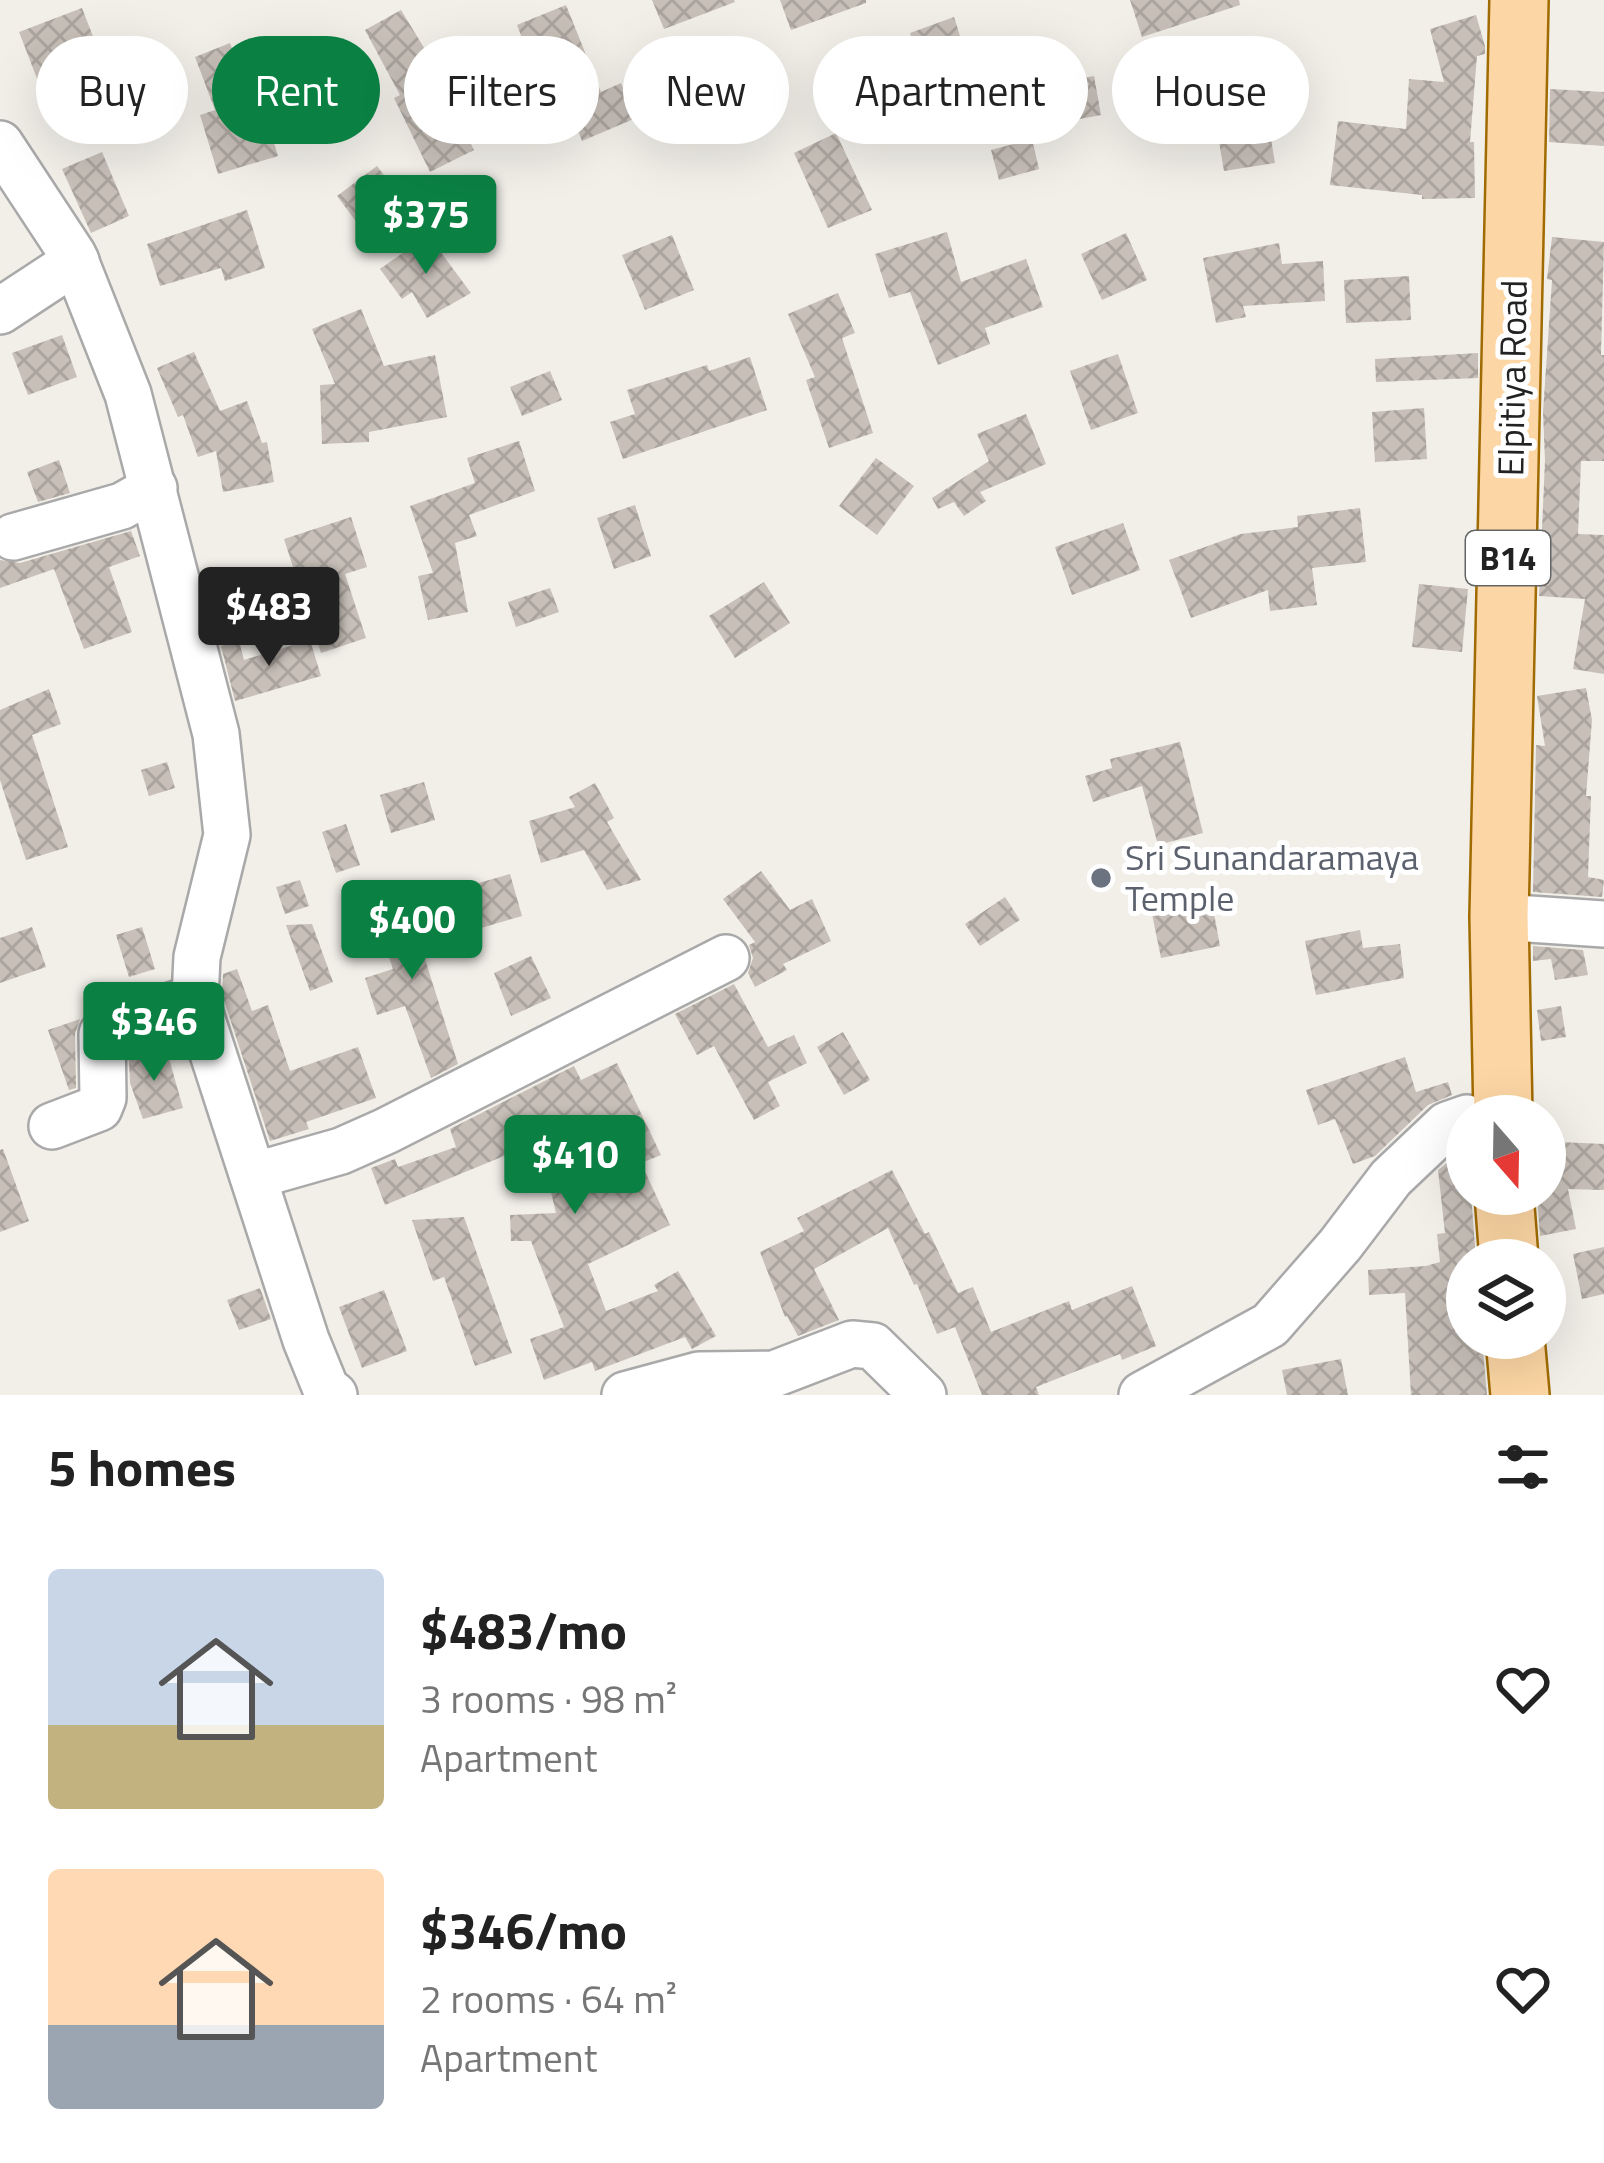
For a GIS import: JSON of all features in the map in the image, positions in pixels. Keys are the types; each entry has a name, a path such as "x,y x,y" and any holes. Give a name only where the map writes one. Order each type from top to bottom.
{"main road":[{"name":"Elpitiya Road","path":"1488,1095 1499,917 1519,0"},
{"path":"1517,1359 1520,1395"}],"street":[{"path":"0,145 76,261 128,394 154,488 216,734 227,835 197,957 195,998 305,1340 326,1389 334,1395"},
{"path":"0,311 76,261"},
{"path":"13,537 122,506 154,488"},
{"path":"1499,917 1604,924"},
{"path":"253,1176 341,1151 386,1131 726,958"},
{"path":"52,1126 99,1108 104,1098 102,1034 110,1026 195,998"},
{"path":"1142,1395 1270,1324 1340,1245 1390,1178 1446,1126"},
{"path":"625,1395 699,1375 774,1374 852,1344 873,1346 923,1395"}],"building":[{"path":"652,0 734,0 735,2 664,29"},
{"path":"780,0 866,0 866,3 791,30"},
{"path":"1130,0 1239,0 1240,5 1142,36"},
{"path":"566,5 578,36 521,36 517,25"},
{"path":"82,8 93,36 36,36 36,76 19,32"},
{"path":"401,10 417,36 404,36 404,119 394,98 400,95 380,58 380,36 368,36 365,30"},
{"path":"1476,15 1485,54 1477,56 1470,142 1474,142 1475,198 1422,199 1422,195 1330,185 1338,121 1406,129 1409,79 1444,82 1430,29"},
{"path":"954,17 960,36 911,36"},
{"path":"212,50 212,102 195,57"},
{"path":"1094,76 1101,115 1088,117 1088,77"},
{"path":"621,83 623,124 599,134 599,87 601,92"},
{"path":"1550,89 1604,92 1604,146 1549,142"},
{"path":"212,111 212,144 274,144 278,156 218,174 200,115"},
{"path":"416,144 471,144 474,150 430,172"},
{"path":"813,144 841,144 872,210 828,228 794,153"},
{"path":"1033,144 1039,169 999,180 991,150"},
{"path":"1219,144 1272,144 1275,163 1224,171"},
{"path":"102,152 129,216 91,233 62,169"},
{"path":"377,166 398,194 358,224 337,196"},
{"path":"247,210 265,268 225,281 221,268 160,286 147,244"},
{"path":"947,232 961,282 1026,259 1043,307 985,328 990,344 938,365 910,292 889,298 875,254"},
{"path":"1126,233 1147,280 1102,300 1081,254"},
{"path":"428,235 471,293 427,318 412,292 402,299 380,269"},
{"path":"672,235 694,290 645,310 622,255"},
{"path":"1552,237 1604,242 1604,461 1581,461 1578,534 1604,535 1604,674 1573,669 1585,599 1539,596"},
{"path":"1279,243 1282,264 1323,261 1325,301 1243,306 1246,317 1216,323 1203,258"},
{"path":"1409,276 1411,320 1346,323 1344,280"},
{"path":"838,293 855,333 842,338 873,433 829,448 806,380 815,377 788,314"},
{"path":"361,309 384,366 435,355 447,417 369,432 369,442 322,444 320,385 335,384 312,329"},
{"path":"62,335 77,377 28,395 12,353"},
{"path":"194,352 220,411 247,401 262,443 267,442 274,482 223,492 216,451 198,457 183,415 178,417 157,368"},
{"path":"1478,353 1478,378 1376,382 1375,359"},
{"path":"1118,354 1138,413 1091,430 1070,371"},
{"path":"750,357 767,410 623,459 610,422 635,414 627,390"},
{"path":"550,371 562,400 522,416 510,387"},
{"path":"1424,408 1427,459 1375,462 1372,412"},
{"path":"1026,414 1046,464 980,492 986,501 964,516 954,502 938,509 932,498 989,461 977,434"},
{"path":"519,441 535,491 469,515 477,536 455,543 468,612 428,620 418,576 433,573 410,506 475,483 467,458"},
{"path":"876,458 914,486 877,535 839,506"},
{"path":"59,460 70,493 38,502 27,472"},
{"path":"635,505 651,556 614,569 597,518"},
{"path":"1360,508 1366,562 1312,568 1317,605 1270,611 1268,590 1191,618 1169,560 1241,534 1298,527 1297,516"},
{"path":"351,517 367,567 345,574 366,638 321,653 284,539"},
{"path":"1123,523 1140,570 1072,595 1055,547"},
{"path":"131,531 140,556 109,567 132,632 84,649 54,569 0,588 0,560 20,563"},
{"path":"764,582 790,623 735,658 709,616"},
{"path":"1419,584 1468,589 1462,652 1412,647"},
{"path":"550,588 559,612 516,627 508,602"},
{"path":"310,640 321,676 235,701 221,646 239,641 244,660"},
{"path":"1586,688 1592,720 1586,796 1591,796 1588,877 1604,880 1602,897 1533,892 1536,745 1545,746 1537,696"},
{"path":"49,689 61,724 32,735 68,847 26,860 0,780 0,710"},
{"path":"1180,742 1203,833 1158,845 1142,786 1093,802 1085,776 1112,768 1110,759"},
{"path":"167,762 175,788 149,796 141,770"},
{"path":"424,782 435,820 391,833 380,795"},
{"path":"595,783 614,818 607,822 641,880 607,890 584,850 541,863 529,821 575,807 569,797"},
{"path":"346,824 360,865 336,873 322,832"},
{"path":"761,871 790,910 812,899 831,941 783,964 787,970 755,987 748,973 753,958 749,945 755,942 723,899"},
{"path":"510,874 522,916 481,928 468,886"},
{"path":"300,880 309,906 285,914 276,887"},
{"path":"1210,892 1220,946 1161,958 1150,904"},
{"path":"422,897 435,935 419,940 458,1064 431,1078 405,1006 377,1015 365,978 393,969 374,913"},
{"path":"1005,897 1020,920 980,946 965,924"},
{"path":"312,924 333,982 310,991 286,925"},
{"path":"32,927 46,967 0,983 0,938"},
{"path":"142,927 155,969 129,977 116,935"},
{"path":"1360,930 1363,948 1400,944 1404,978 1316,995 1305,941"},
{"path":"1533,946 1583,950 1588,975 1555,980 1551,959 1533,961"},
{"path":"531,956 551,998 511,1016 494,973"},
{"path":"237,969 252,1011 268,1005 290,1071 358,1047 376,1098 306,1122 309,1129 270,1141 222,994 223,974"},
{"path":"734,984 768,1047 794,1035 807,1063 768,1082 780,1106 754,1120 714,1046 697,1055 675,1014"},
{"path":"1561,1006 1566,1037 1541,1041 1537,1010"},
{"path":"80,1019 75,1034 76,1088 69,1090 48,1030"},
{"path":"843,1032 870,1080 844,1095 817,1047"},
{"path":"166,1048 183,1108 143,1119 130,1083 129,1059"},
{"path":"1405,1057 1416,1092 1448,1082 1452,1095 1428,1105 1375,1156 1353,1164 1335,1119 1318,1125 1306,1090"},
{"path":"617,1063 661,1155 641,1163 670,1225 588,1264 606,1311 658,1291 654,1285 678,1271 716,1336 692,1349 685,1337 595,1371 592,1362 544,1380 530,1339 564,1327 531,1241 511,1241 510,1215 556,1213 550,1188 618,1174 596,1118 385,1205 371,1168 395,1159 398,1167 456,1147 450,1129 574,1066 581,1080"},
{"path":"1566,1142 1604,1144 1604,1190 1568,1189 1576,1229 1540,1236 1538,1215 1566,1215"},
{"path":"0,1150 29,1221 0,1232"},
{"path":"1446,1164 1446,1215 1473,1215 1474,1239 1446,1239 1446,1359 1484,1359 1487,1395 1411,1395 1405,1293 1369,1295 1368,1270 1440,1262 1437,1234 1445,1233 1438,1170"},
{"path":"892,1170 958,1293 973,1287 991,1332 1069,1301 1072,1310 1132,1286 1156,1346 1122,1360 1120,1354 1036,1387 1039,1395 982,1395 955,1327 937,1334 888,1228 814,1269 839,1320 798,1336 785,1317 760,1252 804,1231 797,1218"},
{"path":"464,1217 512,1353 475,1366 444,1277 433,1281 412,1220"},
{"path":"1604,1247 1604,1294 1582,1299 1573,1254"},
{"path":"260,1288 271,1319 239,1330 227,1300"},
{"path":"384,1290 407,1351 362,1368 339,1307"},
{"path":"1341,1359 1348,1395 1287,1395 1282,1370"}],"place":[{"name":"Sri Sunandaramaya Temple","path":"1101,878"}]}
